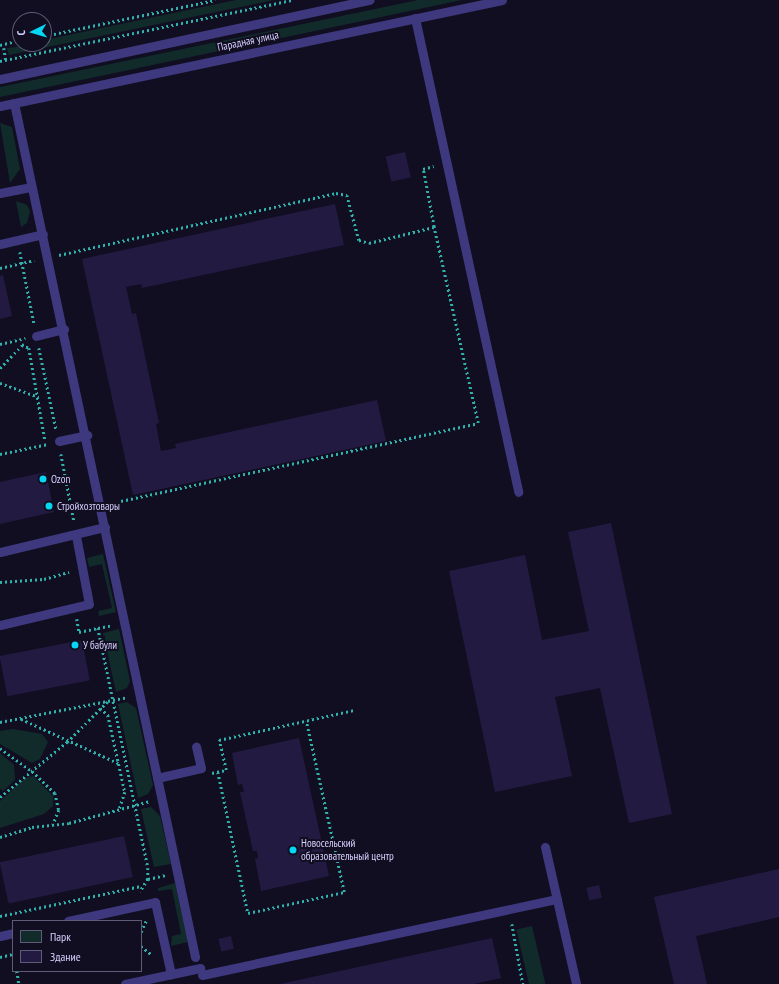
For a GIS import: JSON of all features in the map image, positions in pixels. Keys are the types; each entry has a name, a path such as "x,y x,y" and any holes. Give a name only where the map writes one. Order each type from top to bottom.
{"lane":[{"name":"Парадная улица","path":"0,79 347,2 370,0"},
{"name":"Парадная улица","path":"0,106 502,0"},
{"path":"414,18 518,492"},
{"path":"14,103 31,186 43,234 53,256 64,329 87,435 104,527 157,778 202,976"},
{"path":"0,193 31,186"},
{"path":"0,244 43,234"},
{"path":"36,336 64,329"},
{"path":"55,442 87,435"},
{"path":"0,552 76,536 104,527"},
{"path":"0,625 90,604 76,536"},
{"path":"157,778 201,768 196,747"},
{"path":"546,847 576,984"},
{"path":"125,984 171,974 202,976 557,898"},
{"path":"73,920 155,902 171,974"},
{"path":"0,936 12,933"}],"path":[{"path":"52,34 216,0"},
{"path":"0,61 293,0"},
{"path":"0,45 12,42"},
{"path":"4,48 6,60"},
{"path":"121,501 478,423 434,227 423,169"},
{"path":"0,268 336,194 347,194 360,240 369,243 434,227"},
{"path":"19,248 55,442 75,520 70,524"},
{"path":"0,344 28,338 0,368"},
{"path":"22,344 29,348 40,397 45,444"},
{"path":"0,383 40,397"},
{"path":"0,454 55,442"},
{"path":"0,582 44,579 70,572"},
{"path":"0,916 142,886 148,879 148,868 98,628 79,632 76,615"},
{"path":"0,722 139,695"},
{"path":"1,795 67,742 107,702"},
{"path":"100,708 108,715 125,792 119,811"},
{"path":"204,775 226,770 219,740 354,710"},
{"path":"21,718 67,742 118,763"},
{"path":"218,772 248,913 344,892 306,721"},
{"path":"0,748 32,771 55,793 59,810 53,825"},
{"path":"0,837 32,827 53,825 119,811 135,804 162,799"},
{"path":"142,930 146,921"},
{"path":"510,924 523,984"},
{"path":"142,947 152,956"},
{"path":"0,957 12,954"},
{"path":"17,972 19,984"}],"green space":[{"path":"236,0 274,0 52,46 52,38"},
{"path":"418,0 462,0 0,97 0,87"},
{"path":"12,47 12,52 23,52 9,55 7,48"},
{"path":"0,123 12,127 20,169 10,183"},
{"path":"16,201 27,205 30,211 27,223 21,227"},
{"path":"103,554 116,612 99,616 98,611 112,608 102,564 89,567 87,558"},
{"path":"119,629 130,681 127,688 116,692 103,633"},
{"path":"127,702 136,708 153,785 148,794 138,798 118,704"},
{"path":"13,729 42,734 48,742 40,759 32,763 0,744 0,731"},
{"path":"0,753 14,765 15,780 3,791 0,789"},
{"path":"33,776 53,796 53,806 44,814 0,828 0,801 25,778"},
{"path":"151,807 160,816 171,864 154,867 141,809"},
{"path":"175,883 188,942 171,946 172,936 181,934 172,889 158,891 158,888"},
{"path":"532,926 545,983 529,984 516,930"}],"building":[{"path":"405,152 411,177 391,182 386,156"},
{"path":"335,204 344,245 142,288 141,284 126,287 132,314 136,313 159,423 156,424 161,451 176,448 175,444 377,400 386,441 133,495 82,259"},
{"path":"3,275 12,316 0,319 0,276"},
{"path":"46,472 54,512 0,524 0,482"},
{"path":"611,523 672,814 629,823 600,688 555,697 572,776 495,792 449,571 525,555 542,640 589,631 568,532"},
{"path":"82,640 90,680 7,696 0,656"},
{"path":"299,738 329,876 261,891 255,859 258,858 257,851 253,851 240,792 244,792 242,784 238,785 232,753"},
{"path":"124,836 133,877 9,903 0,862"},
{"path":"779,869 779,917 696,936 707,984 674,984 654,897"},
{"path":"599,885 602,898 589,901 586,888"},
{"path":"231,936 234,949 221,952 218,939"},
{"path":"492,938 501,978 474,984 280,984"}],"place":[{"name":"Ozon","path":"43,479"},
{"name":"Стройхозтовары","path":"49,506"},
{"name":"У бабули","path":"75,645"},
{"name":"Новосельский образовательный центр","path":"293,850"}]}
